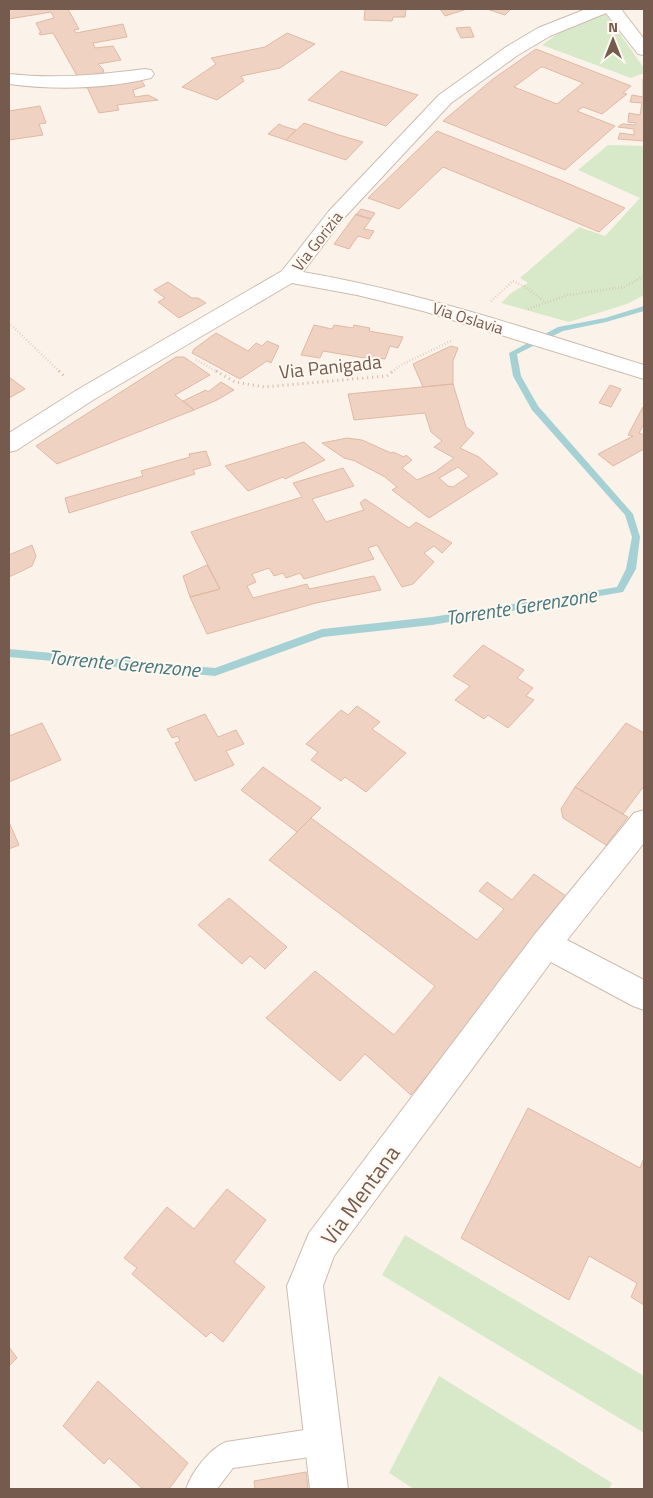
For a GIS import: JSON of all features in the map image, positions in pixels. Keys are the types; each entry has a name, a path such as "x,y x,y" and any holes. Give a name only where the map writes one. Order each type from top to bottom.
{"street":[{"name":"Via Gorizia","path":"9,444 85,396 289,276 336,215 445,99 512,50 544,32 600,9"},
{"path":"612,9 644,50"},
{"path":"9,79 89,83 145,74"},
{"name":"Via Oslavia","path":"289,276 357,288 429,306 644,372"},
{"name":"Via Mentana","path":"329,1489 305,1286 321,1245 546,944 644,822"},
{"path":"546,944 644,996"}],"lane":[{"path":"200,1489 226,1456 324,1441"}],"path":[{"path":"513,281 524,286 546,302 568,295 624,287 644,276"},
{"path":"9,323 85,396"},
{"name":"Via Panigada","path":"171,345 235,382 264,387 387,376 401,365 459,337"}],"green space":[{"path":"605,13 644,68 644,73 631,78 542,45 559,33"},
{"path":"608,145 644,146 644,295 627,304 569,322 501,303 511,293 528,283 520,278 579,227 605,236 640,198 578,170"},
{"path":"405,1235 644,1376 644,1433 382,1275"},
{"path":"439,1376 612,1483 609,1489 414,1489 389,1473"}],"building":[{"path":"9,9 68,9 79,29 74,30 76,33 123,24 127,37 93,43 95,48 113,46 121,60 98,64 103,69 105,78 80,81 53,33 40,35 39,33 41,33 36,23 54,18 51,12 9,19"},
{"path":"365,9 406,9 405,17 393,17 392,21 364,20"},
{"path":"440,9 467,9 445,16"},
{"path":"487,9 511,9 505,15"},
{"path":"470,27 474,37 461,38 456,28"},
{"path":"287,33 315,44 280,68 241,76 244,81 217,100 182,87 216,64 211,58 265,47"},
{"path":"536,49 631,86 623,93 627,94 602,114 583,107 577,111 615,126 565,170 443,121 493,79","holes":["543,67 583,83 557,104 514,87"]},
{"path":"341,71 418,95 386,126 308,100"},
{"path":"140,78 145,86 133,90 135,97 148,95 158,100 117,105 119,110 99,113 86,85"},
{"path":"643,79 644,141 618,139 620,133 634,135 634,129 618,127 622,124 635,125 636,123 628,122 629,113 640,115 642,103 630,102 632,95 643,97"},
{"path":"40,106 46,123 39,124 43,135 9,140 9,111"},
{"path":"304,123 363,142 346,160 286,140"},
{"path":"279,124 296,130 286,140 268,134"},
{"path":"437,131 625,208 599,232 443,167 399,209 368,198"},
{"path":"361,209 375,213 371,219 356,215"},
{"path":"356,214 371,219 364,229 374,231 369,239 358,236 349,249 334,244"},
{"path":"168,282 192,298 198,298 206,303 179,318 158,302 165,298 154,290"},
{"path":"314,325 332,329 334,325 353,328 354,325 370,328 369,331 403,337 398,348 390,346 385,359 377,358 376,360 323,351 320,358 301,355"},
{"path":"216,333 248,351 256,343 262,346 267,341 279,346 271,363 267,361 240,379 192,353 194,349"},
{"path":"451,346 458,348 453,361 453,384 423,387 413,364"},
{"path":"176,357 184,357 210,375 175,395 194,410 57,464 36,446"},
{"path":"9,377 25,389 9,398"},
{"path":"221,382 234,390 194,410 183,401 206,390 208,392"},
{"path":"453,384 466,427 474,433 460,448 479,457 498,474 429,518 392,490 397,487 385,477 355,461 344,458 322,443 347,438 362,440 391,453 393,452 404,457 406,455 412,460 402,468 417,480 435,472 454,458 434,447 442,441 431,432 425,413 354,420 348,394","holes":["458,467 469,476 453,487 448,486 439,478"]},
{"path":"610,385 621,389 611,407 599,403"},
{"path":"643,407 644,424 639,433 644,435 644,449 613,466 598,454 633,436 628,435"},
{"path":"304,442 325,460 285,479 283,477 248,491 225,466"},
{"path":"206,451 211,465 193,470 195,474 69,513 65,498 143,476 141,471 190,457 189,454"},
{"path":"343,468 354,486 312,499 326,522 364,510 360,503 365,499 409,528 416,522 452,543 442,553 434,546 424,553 434,562 413,584 402,587 377,545 368,548 374,559 304,579 300,573 286,578 283,573 274,576 269,568 252,574 256,582 247,586 253,598 307,584 309,589 374,576 381,590 316,603 207,634 190,597 220,589 191,532 302,497 293,483"},
{"path":"32,545 36,556 32,566 9,577 9,555"},
{"path":"207,565 220,589 190,597 183,576"},
{"path":"483,645 524,670 517,678 533,688 526,696 534,700 508,728 488,715 484,719 455,700 470,686 453,676"},
{"path":"357,706 380,722 372,729 406,753 366,792 345,777 341,781 311,760 318,752 306,744 341,710 348,715"},
{"path":"205,714 218,737 236,730 244,744 226,751 234,765 195,781 175,743 180,741 178,736 172,738 167,729"},
{"path":"42,723 61,760 9,782 9,736"},
{"path":"626,723 644,733 644,786 623,814 575,787"},
{"path":"263,767 321,808 297,832 241,790"},
{"path":"575,787 628,817 606,845 563,818 561,809"},
{"path":"311,818 477,940 504,909 479,891 487,882 512,900 534,874 573,901 411,1095 365,1054 340,1081 266,1018 315,971 394,1035 435,986 269,860"},
{"path":"9,822 19,845 9,849"},
{"path":"229,898 287,947 265,969 250,956 242,964 198,925"},
{"path":"528,1108 640,1168 644,1158 644,1305 631,1297 637,1283 589,1256 569,1300 461,1238"},
{"path":"227,1189 266,1220 234,1262 265,1287 223,1342 211,1332 206,1337 132,1274 137,1268 124,1258 167,1207 194,1229"},
{"path":"9,1347 17,1358 9,1366"},
{"path":"98,1381 188,1463 169,1489 143,1489 109,1458 104,1464 63,1426"},
{"path":"306,1472 308,1489 255,1489 254,1481"}],"waterway":[{"name":"Torrente Gerenzone","path":"9,653 215,672 322,633 432,621 620,590 631,569 636,537 629,514 535,408 517,376 513,353 561,329 606,320 644,308"}]}
